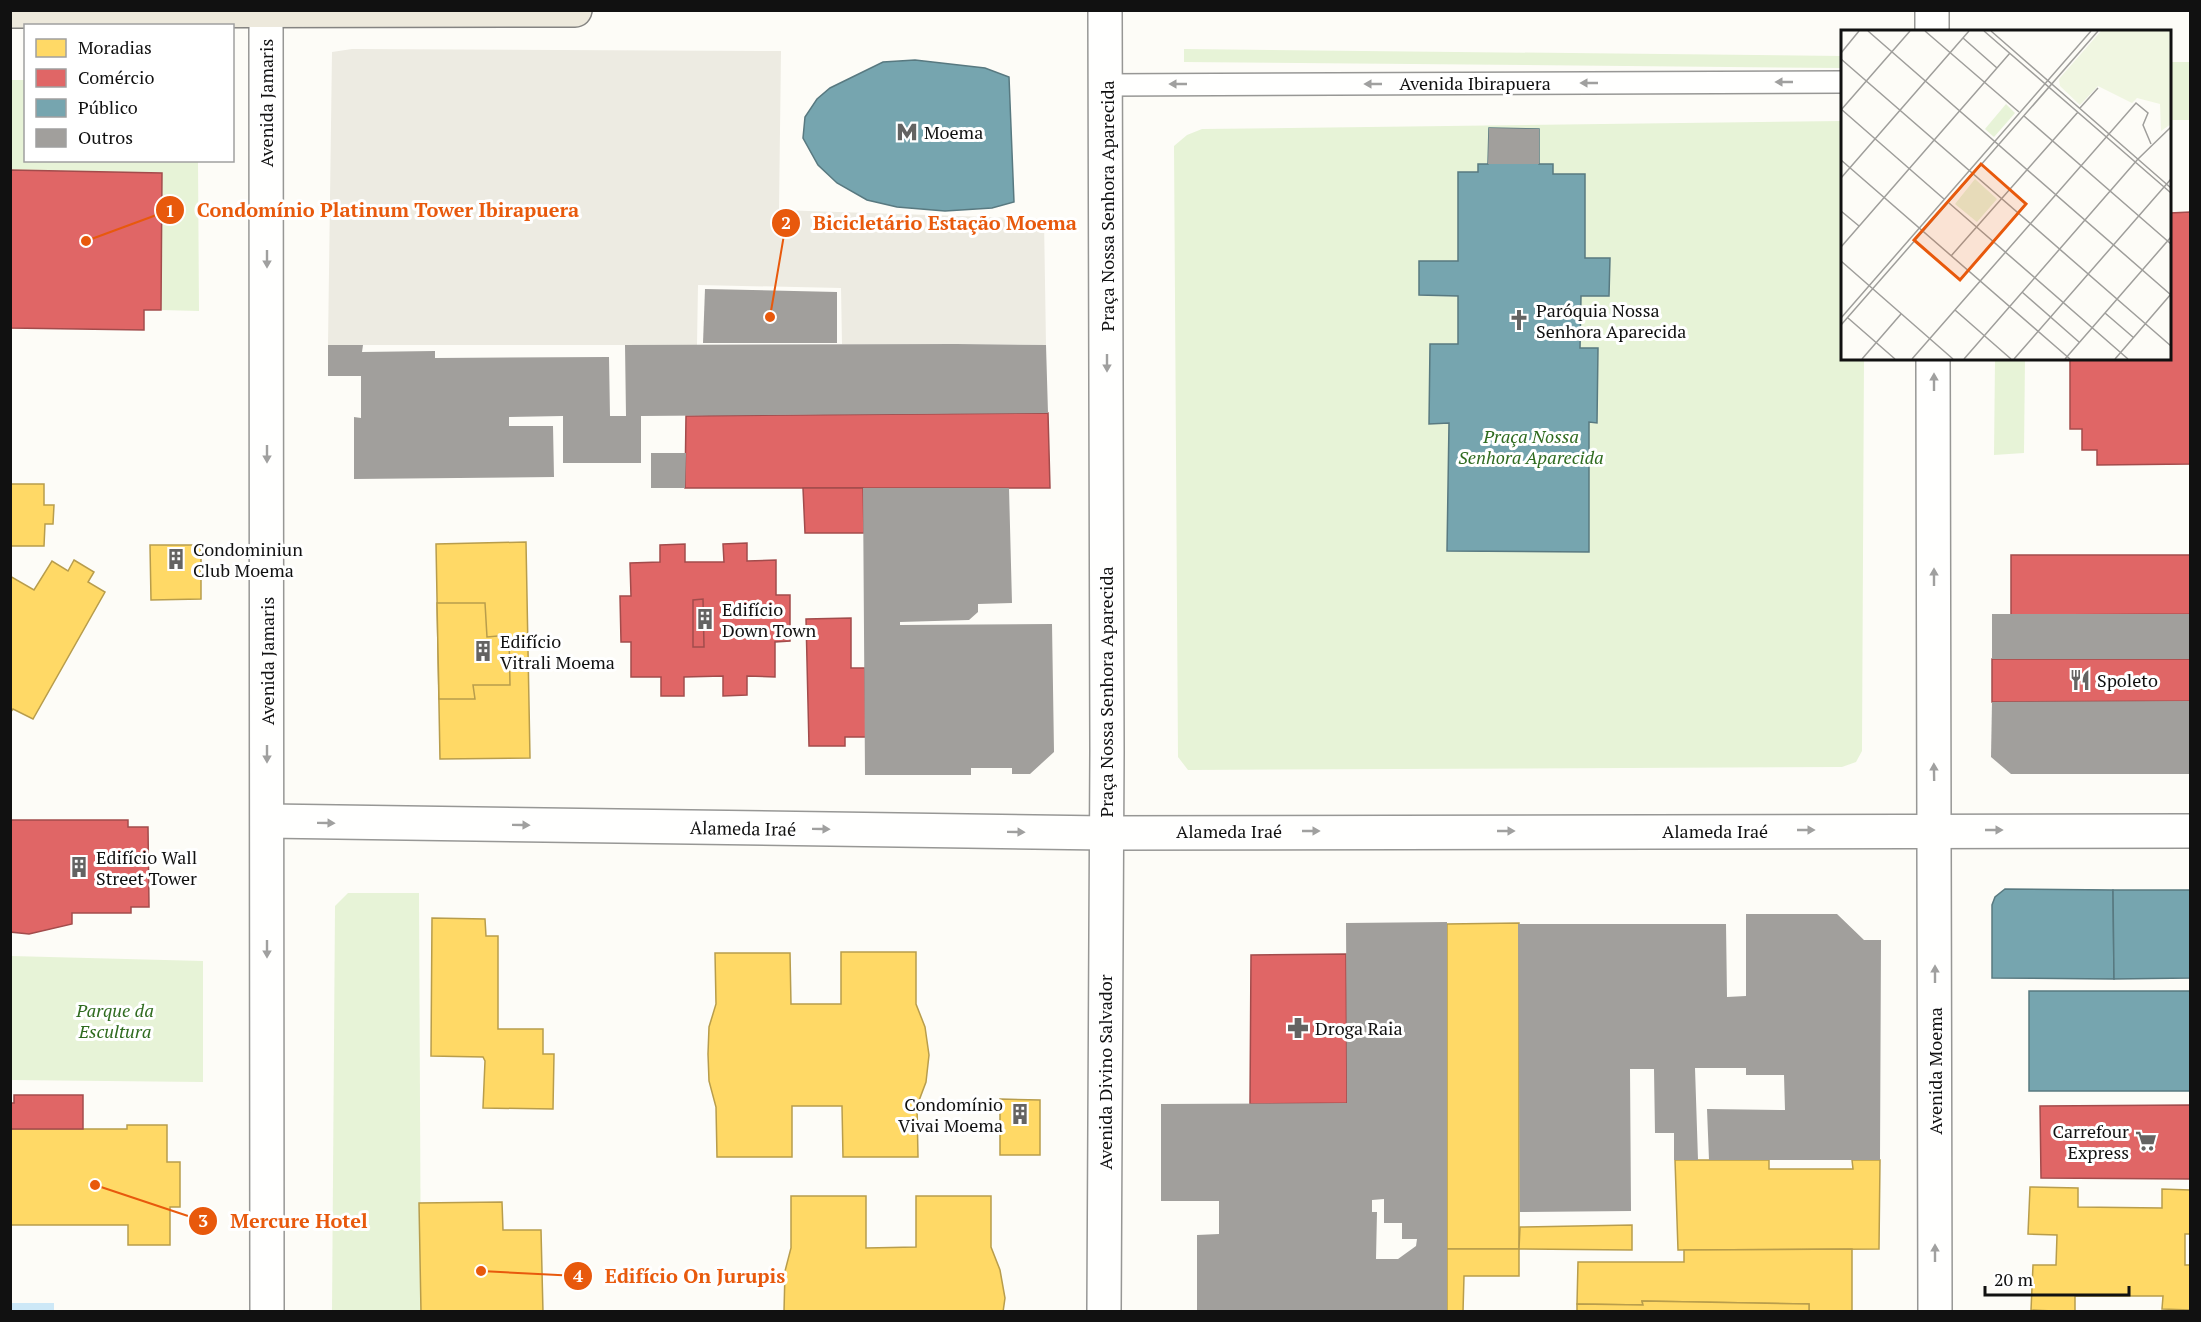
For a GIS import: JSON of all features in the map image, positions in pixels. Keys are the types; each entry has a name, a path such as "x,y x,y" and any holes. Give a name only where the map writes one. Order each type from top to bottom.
{"main road":[{"path":"10,10 575,10"}],"street":[{"name":"Praça Nossa Senhora Aparecida","path":"1105,832 1106,10"},
{"path":"1932,10 1932,30"},
{"name":"Avenida Jamaris","path":"266,11 267,1311"},
{"path":"1933,360 1935,830"},
{"name":"Alameda Iraé","path":"268,821 1105,832 2190,831"},
{"name":"Avenida Moema","path":"1935,830 1935,1311"},
{"name":"Avenida Divino Salvador","path":"1104,1311 1105,832"}],"lane":[{"name":"Avenida Ibirapuera","path":"1107,85 1841,82"}],"green space":[{"path":"1184,49 1841,56 1841,68 1184,62"},
{"path":"2171,62 2190,62 2190,120 2171,120"},
{"path":"10,80 24,80 24,162 198,162 199,311 161,310 162,173 11,170"},
{"name":"Praça Nossa Senhora Aparecida","path":"1841,121 1841,360 1864,360 1862,751 1856,762 1842,767 1188,770 1178,757 1174,146 1187,135 1202,129"},
{"path":"1995,360 2025,360 2024,453 1994,455"},
{"path":"348,893 419,893 421,1311 332,1312 335,906"},
{"name":"Parque da Escultura","path":"11,956 203,961 203,1082 11,1080"}],"shaded area":[{"path":"352,49 781,51 779,210 1044,219 1046,345 842,344 841,288 698,285 697,345 328,345 332,52"}],"water":[{"path":"11,1303 54,1303 54,1311 11,1311"}],"building: Moradias":[{"path":"10,484 44,484 44,505 54,505 53,524 45,524 44,546 10,546"},
{"name":"Edifício Vitrali Moema","path":"526,542 530,758 440,759 436,544"},
{"name":"Condominiun Club Moema","path":"150,545 201,545 201,599 151,600"},
{"path":"74,560 94,572 88,582 105,592 33,719 13,709 10,713 10,576 34,590 52,561 68,571"},
{"path":"437,603 485,603 487,637 509,635 510,685 473,685 475,699 439,699"},
{"path":"432,918 485,919 486,936 498,936 498,1029 543,1029 543,1054 554,1054 553,1109 483,1108 485,1061 483,1057 431,1056"},
{"path":"1519,923 1519,1249 1447,1249 1447,924"},
{"path":"841,952 916,952 916,1004 925,1027 929,1055 926,1082 917,1106 918,1157 843,1157 842,1106 792,1106 792,1157 717,1157 716,1107 709,1081 708,1054 709,1027 716,1004 715,953 790,953 791,1004 841,1004"},
{"name":"Condomínio Vivai Moema","path":"1000,1099 1040,1100 1040,1155 1000,1155"},
{"path":"127,1125 167,1125 167,1162 180,1162 180,1207 170,1207 170,1245 128,1245 128,1225 11,1225 10,1243 10,1129 127,1129"},
{"path":"1675,1160 1769,1160 1769,1169 1853,1169 1852,1160 1880,1160 1879,1249 1678,1250"},
{"path":"2030,1187 2078,1188 2078,1207 2162,1208 2162,1189 2190,1190 2190,1234 2185,1234 2185,1265 2190,1265 2190,1310 2162,1309 2163,1296 2075,1296 2075,1312 2031,1310 2033,1265 2056,1265 2057,1235 2028,1234"},
{"path":"791,1196 866,1196 866,1248 916,1247 916,1196 991,1196 991,1247 1000,1270 1005,1298 1003,1312 784,1312 785,1271 791,1248"},
{"path":"502,1202 503,1230 541,1230 543,1312 421,1312 419,1203"},
{"path":"1632,1225 1632,1250 1519,1249 1520,1227"},
{"path":"1447,1249 1519,1249 1519,1276 1464,1276 1463,1312 1447,1312"},
{"path":"1852,1249 1852,1312 1809,1312 1809,1304 1642,1301 1643,1305 1577,1304 1578,1262 1684,1262 1684,1250"},
{"path":"1642,1301 1809,1304 1809,1312 1577,1312 1577,1304 1643,1305"}],"building: Comércio":[{"path":"10,170 162,173 161,310 144,310 144,330 10,328"},
{"path":"2190,212 2190,464 2097,465 2097,450 2082,450 2082,429 2070,429 2070,360 2171,360 2171,213"},
{"path":"1048,413 1050,488 685,488 686,416"},
{"path":"803,488 863,488 864,533 805,533"},
{"name":"Edifício Down Town","path":"747,543 747,561 776,560 776,595 790,595 790,641 775,642 775,677 747,676 747,695 723,696 723,676 684,677 684,696 661,696 661,677 631,677 631,642 621,642 620,596 631,596 630,563 660,562 660,545 685,544 685,562 724,562 723,544"},
{"path":"2011,555 2190,555 2190,614 2011,615"},
{"path":"703,599 704,647 693,647 693,600"},
{"path":"851,618 851,668 865,668 866,737 845,737 845,746 809,746 806,619"},
{"path":"1992,659 2190,659 2190,701 1992,702"},
{"name":"Edifício Wall Street Tower","path":"10,820 128,820 128,827 148,827 149,907 131,907 131,913 72,913 72,924 29,934 10,932"},
{"path":"1346,954 1347,1103 1250,1104 1251,955"},
{"path":"14,1095 83,1095 83,1129 10,1129 10,1103 14,1103"},
{"path":"2190,1105 2190,1179 2041,1178 2040,1106"}],"building: Público":[{"name":"Moema","path":"915,60 985,68 1009,77 1014,202 992,208 945,211 897,207 867,200 837,183 818,165 803,138 805,117 817,99 830,88 883,62"},
{"name":"Paróquia Nossa Senhora Aparecida","path":"1489,128 1539,129 1539,164 1553,164 1553,174 1585,174 1585,258 1610,258 1609,296 1581,296 1580,348 1598,348 1597,423 1589,422 1589,552 1447,551 1449,423 1429,424 1430,344 1458,344 1458,296 1419,295 1419,261 1458,261 1458,172 1478,172 1478,164 1488,164"},
{"path":"2005,889 2113,890 2114,979 1992,978 1992,905 1995,897"},
{"path":"2113,890 2190,890 2190,978 2114,979"},
{"path":"2029,991 2190,991 2190,1091 2029,1091"}],"building: Outros":[{"path":"1489,128 1539,129 1539,164 1488,164"},
{"path":"705,289 837,292 837,343 703,343"},
{"path":"328,345 363,345 362,352 435,351 435,358 609,357 610,416 626,416 625,345 1046,345 1048,413 641,416 641,463 563,463 563,416 509,417 509,426 553,426 554,477 354,479 354,417 361,418 361,376 328,376"},
{"path":"651,453 686,453 685,488 651,488"},
{"path":"863,488 1009,488 1012,603 978,604 978,612 969,620 900,622 900,625 1052,624 1054,752 1030,774 1012,774 1012,768 971,768 971,775 865,775"},
{"path":"1992,614 2190,614 2190,659 1992,659"},
{"path":"2190,701 2190,774 2011,774 1991,757 1992,702"},
{"path":"1746,914 1837,914 1864,940 1881,940 1880,1160 1709,1160 1707,1109 1785,1110 1784,1075 1746,1075 1746,1068 1695,1068 1698,1160 1674,1160 1674,1133 1655,1133 1654,1069 1630,1069 1631,1211 1520,1212 1518,924 1726,924 1727,997 1746,996"},
{"path":"1447,922 1447,1312 1197,1312 1197,1235 1219,1234 1219,1201 1161,1201 1161,1104 1347,1103 1346,923","holes":["1384,1199 1384,1223 1402,1223 1402,1239 1417,1239 1416,1246 1398,1259 1376,1259 1377,1212 1372,1212 1372,1200"]}],"place":[{"name":"Moema","path":"907,132"},
{"name":"Condomínio Platinum Tower Ibirapuera","path":"86,241"},
{"name":"Bicicletário Estação Moema","path":"770,317"},
{"name":"Paróquia Nossa Senhora Aparecida","path":"1519,320"},
{"name":"Condominiun Club Moema","path":"176,559"},
{"name":"Edifício Down Town","path":"705,619"},
{"name":"Edifício Vitrali Moema","path":"483,651"},
{"name":"Spoleto","path":"2080,680"},
{"name":"Edifício Wall Street Tower","path":"79,867"},
{"name":"Droga Raia","path":"1298,1028"},
{"name":"Condomínio Vivai Moema","path":"1020,1114"},
{"name":"Carrefour Express","path":"2146,1141"},
{"name":"Mercure Hotel","path":"95,1185"},
{"name":"Edifício On Jurupis","path":"481,1271"}]}
